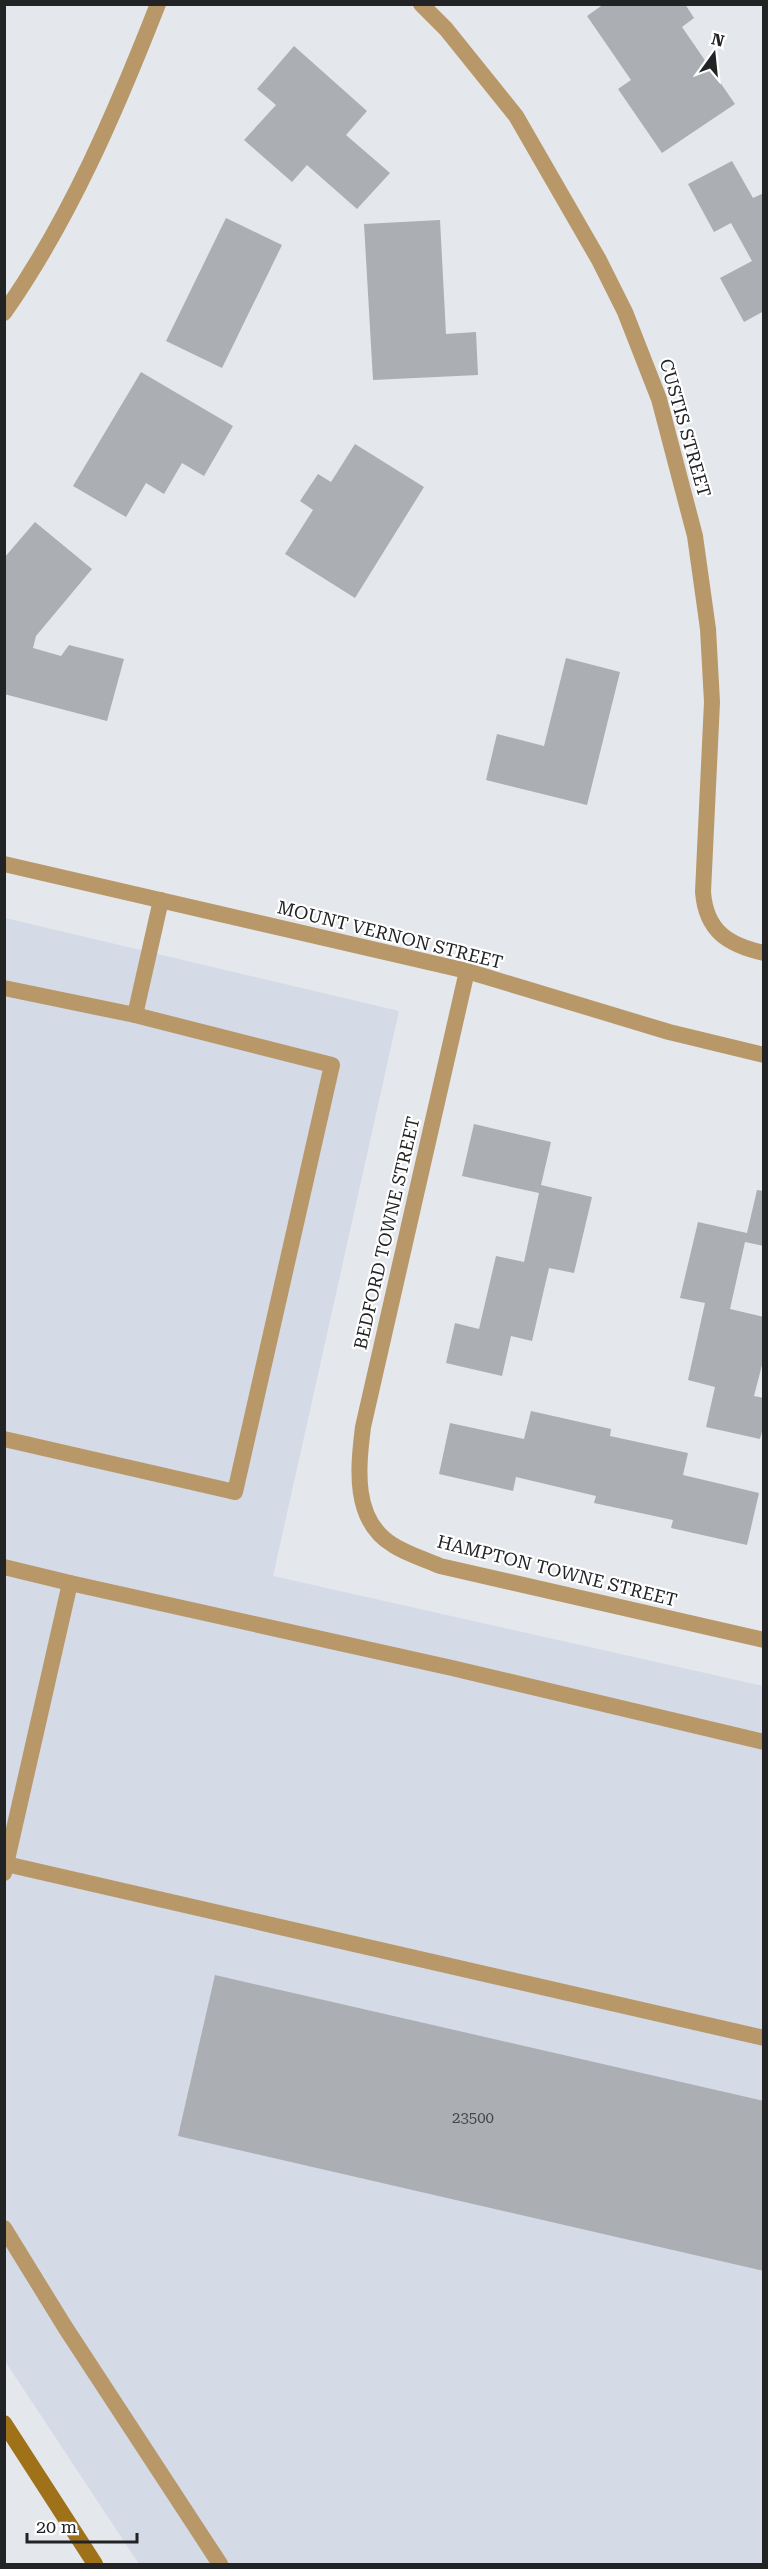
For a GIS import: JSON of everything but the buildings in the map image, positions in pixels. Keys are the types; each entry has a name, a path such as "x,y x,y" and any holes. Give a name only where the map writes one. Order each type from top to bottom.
{"main road":[{"path":"4,2423 95,2565"}],"street":[{"path":"4,313 38,261 76,192 158,4"},
{"name":"CUSTIS STREET","path":"421,4 446,29 516,116 599,260 625,312 659,399 694,536 708,629 712,712 704,908 713,926 724,938 742,948 764,953"},
{"name":"MOUNT VERNON STREET","path":"4,864 466,971 669,1032 764,1055"},
{"path":"135,1015 161,900"},
{"name":"BEDFORD TOWNE STREET","path":"363,1505 358,1469 363,1427 466,971"},
{"path":"4,988 135,1015 332,1065 235,1492 4,1439"},
{"name":"HAMPTON TOWNE STREET","path":"363,1505 373,1528 391,1544 440,1566 764,1640"},
{"path":"4,1567 764,1742"},
{"path":"70,1583 5,1869 764,2038"},
{"path":"4,2228 65,2327 220,2565"}],"shaded area":[{"path":"5,918 399,1011 273,1576 763,1686 763,2564 139,2564 5,2361"}]}
